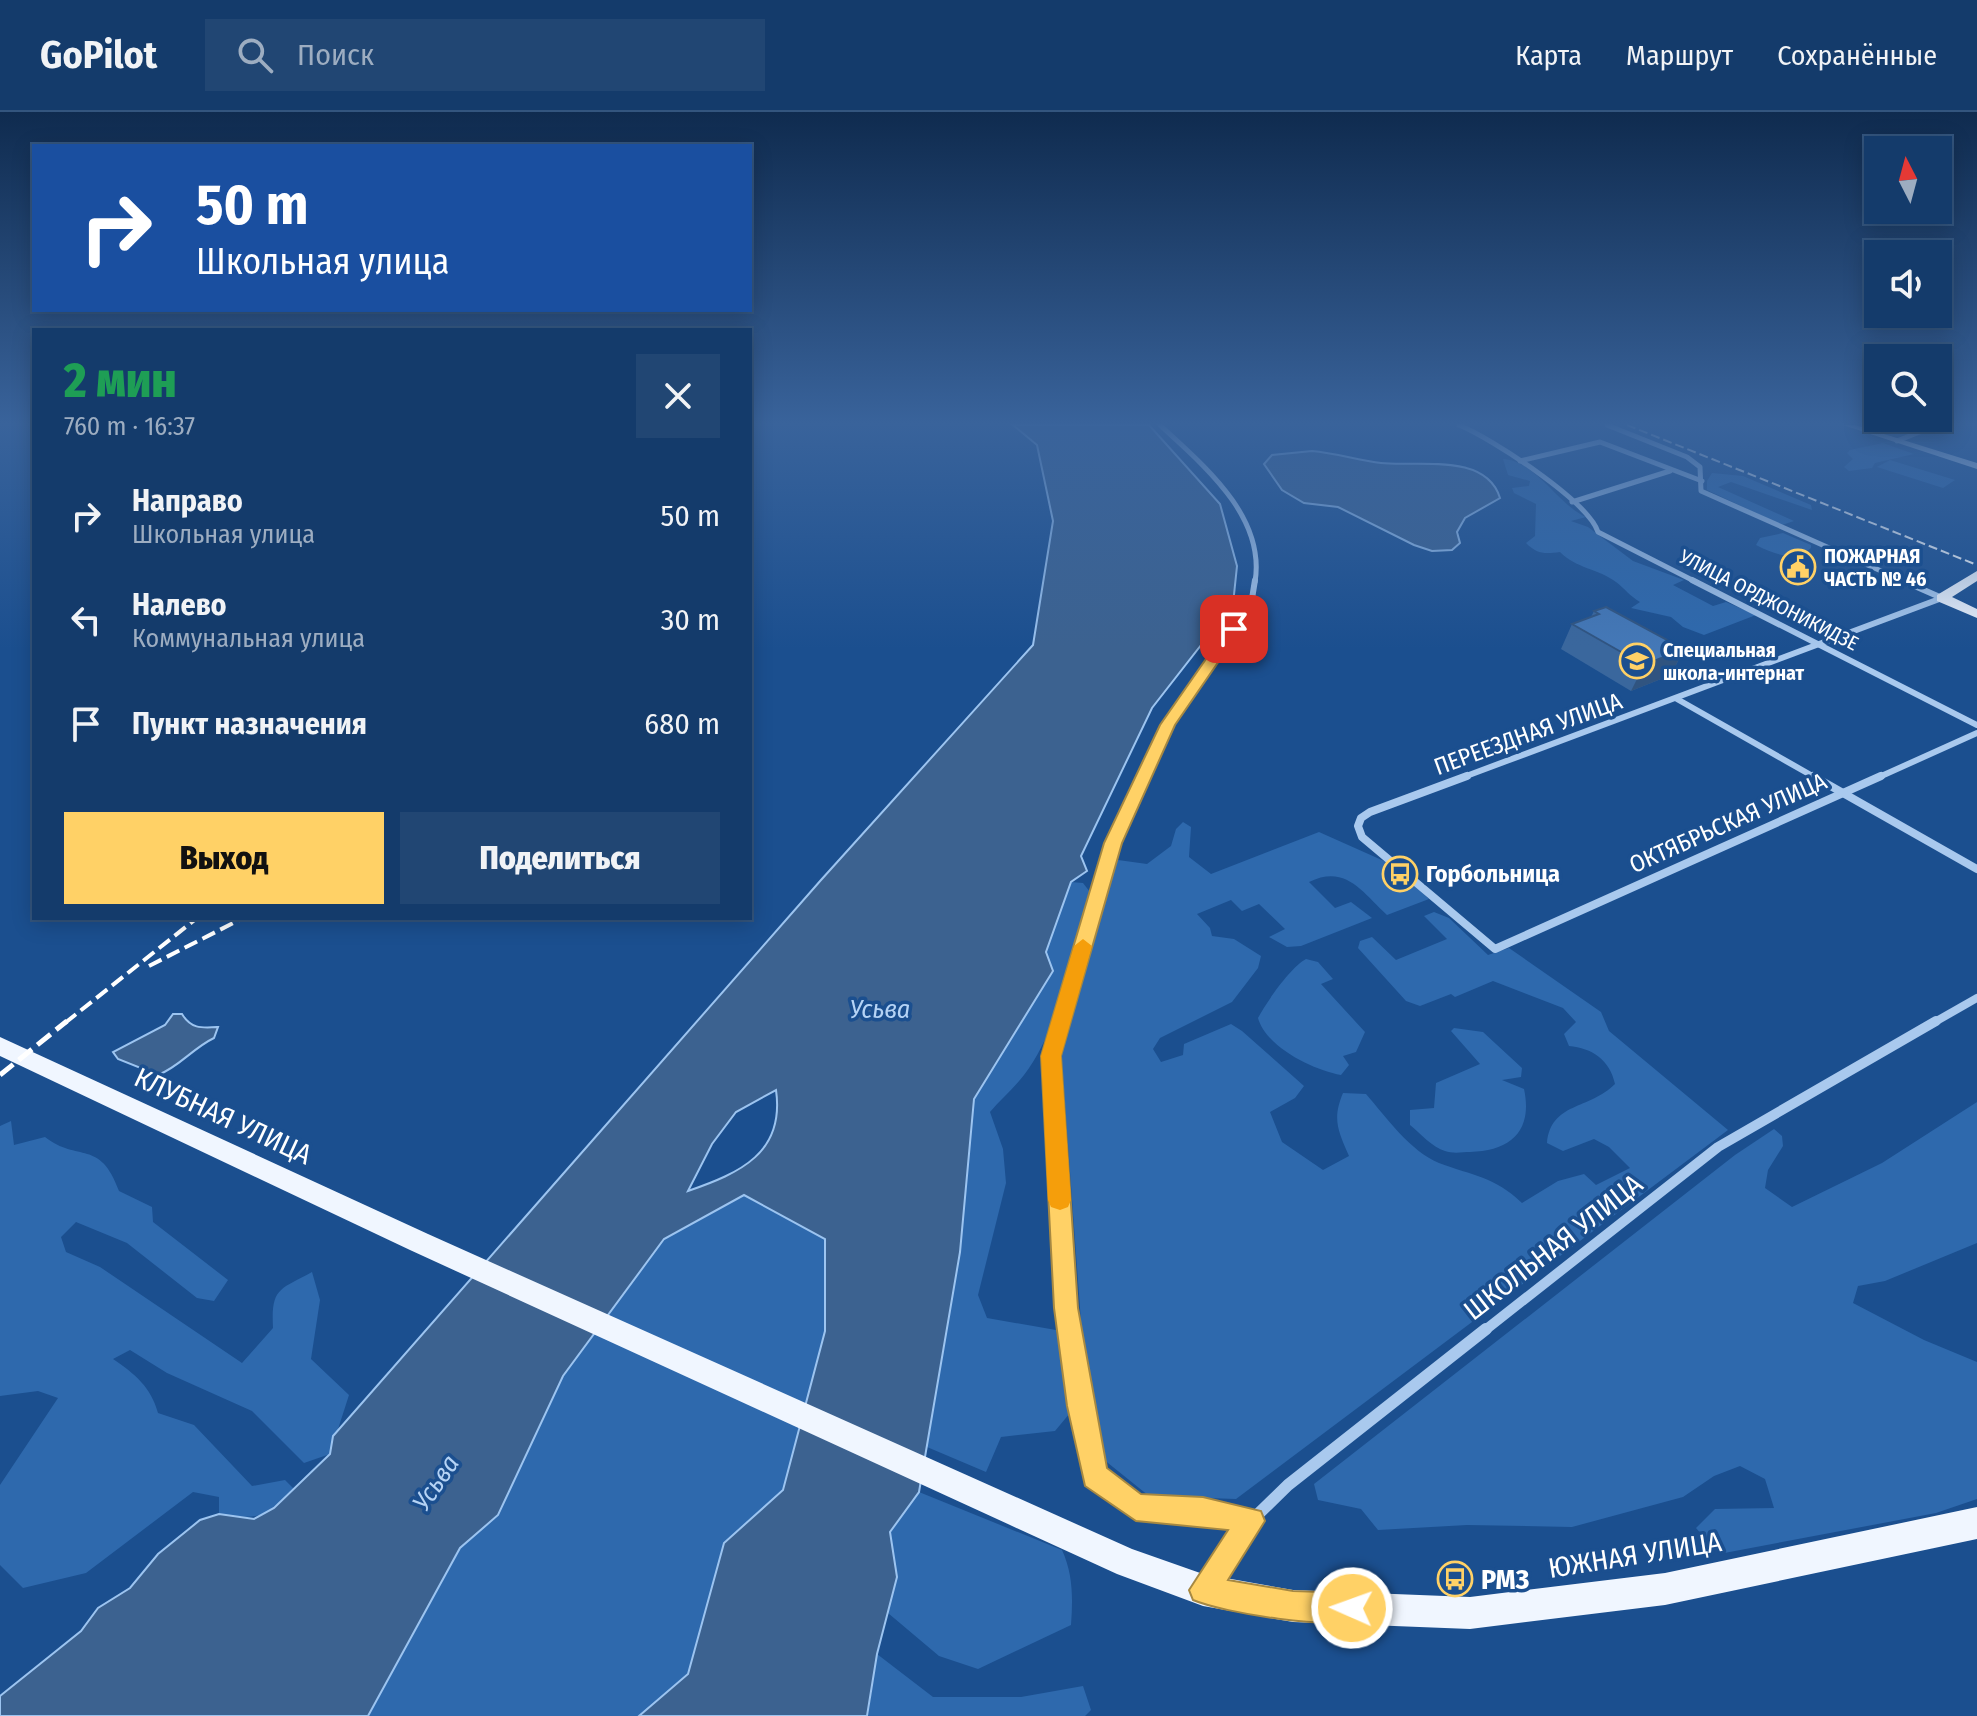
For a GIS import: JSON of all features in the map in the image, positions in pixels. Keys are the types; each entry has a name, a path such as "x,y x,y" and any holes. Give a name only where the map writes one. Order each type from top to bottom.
{"main road":[{"path":"1942,598 1977,575"},
{"path":"1942,598 1977,614"},
{"name":"КЛУБНАЯ УЛИЦА","path":"5,1053 1028,1516"},
{"name":"ЮЖНАЯ УЛИЦА","path":"1028,1516 1128,1563 1203,1590 1293,1606 1470,1613 1665,1589 1977,1523"}],"street":[{"path":"1233,500 1258,552 1257,584 1251,605 1167,725 1113,843 1051,1056 1066,1308 1080,1406 1095,1476 1136,1507 1203,1511 1251,1521"},
{"name":"УЛИЦА ОРДЖОНИКИДЗЕ","path":"1569,500 1594,519 1598,532 1977,725"},
{"path":"1572,502 1579,500"},
{"path":"1721,500 1942,598"},
{"name":"ПЕРЕЕЗДНАЯ УЛИЦА","path":"1495,949 1362,837 1358,826 1361,818 1370,812 1942,598"},
{"path":"1677,699 1841,794 1866,803 1977,869"},
{"name":"ОКТЯБРЬСКАЯ УЛИЦА","path":"1495,949 1977,733"},
{"name":"ШКОЛЬНАЯ УЛИЦА","path":"1203,1590 1251,1521 1288,1485 1718,1147 1977,998"}],"shaded area":[{"path":"1528,500 1562,500 1586,517 1571,521 1588,527 1633,561 1684,580 1673,585 1713,606 1726,602 1756,615 1704,635 1683,627 1671,617 1631,608 1640,602 1616,582 1573,562 1560,552 1537,551 1526,543 1535,536 1536,504"},
{"path":"1728,500 1747,500 1794,521 1782,525"},
{"path":"1783,500 1799,500 1811,505 1812,510"},
{"path":"1783,533 1811,545 1811,548 1790,556 1756,545 1760,538"},
{"path":"1183,822 1191,827 1189,857 1211,874 1319,832 1393,865 1429,899 1387,915 1352,883 1333,876 1322,877 1309,882 1335,908 1351,902 1372,918 1301,946 1287,947 1269,937 1285,929 1259,904 1242,911 1231,900 1197,914 1210,928 1212,936 1234,939 1261,956 1258,968 1232,1002 1160,1038 1153,1049 1161,1062 1183,1055 1184,1044 1231,1024 1242,1031 1304,1086 1295,1098 1270,1112 1282,1142 1323,1170 1349,1156 1338,1125 1343,1093 1366,1094 1399,1133 1428,1158 1492,1182 1522,1203 1558,1181 1584,1174 1596,1185 1630,1168 1609,1147 1594,1139 1563,1151 1547,1143 1550,1130 1563,1113 1615,1084 1609,1068 1599,1057 1585,1049 1569,1046 1564,1034 1576,1022 1563,1008 1493,981 1455,997 1451,994 1420,1006 1406,1001 1358,948 1360,941 1372,937 1396,960 1447,939 1424,916 1434,912 1449,918 1488,955 1509,948 1601,1012 1609,1031 1728,1130 1236,1499 1149,1496 1103,1459 1086,1390 1061,1049 1110,876 1118,860 1147,864 1171,846 1176,829"},
{"path":"1071,882 1083,883 1090,892 1057,1011 1037,1056 990,1112 1003,1149 1006,1183 978,1295 987,1318 1056,1330 1070,1413 1055,1431 1001,1437 986,1472 927,1447 960,1252 974,1099 1052,971 1046,952"},
{"path":"1306,959 1318,962 1333,979 1321,984 1365,1032 1356,1052 1343,1056 1349,1065 1341,1075 1292,1056 1270,1038 1258,1018 1273,994"},
{"path":"1454,1028 1483,1032 1522,1068 1521,1077 1502,1080 1524,1089 1526,1104 1522,1127 1516,1136 1497,1148 1448,1152 1431,1144 1410,1125 1410,1110 1434,1108 1436,1083 1480,1064 1451,1031"},
{"path":"1977,1102 1977,1243 1885,1281 1858,1286 1853,1303 1924,1340 1977,1362 1977,1499 1936,1513 1719,1554 1696,1528 1715,1509 1774,1508 1765,1479 1740,1466 1714,1476 1683,1497 1572,1527 1467,1525 1378,1530 1361,1509 1318,1500 1314,1484 1735,1155 1774,1129 1782,1136 1783,1146 1768,1170 1765,1188 1792,1207 1882,1163"},
{"path":"11,1121 14,1145 45,1137 57,1145 96,1157 112,1175 119,1191 152,1207 153,1222 228,1280 214,1301 197,1298 127,1243 76,1222 61,1237 66,1252 100,1267 242,1363 273,1328 274,1305 279,1292 312,1272 320,1300 311,1359 349,1395 330,1454 304,1463 252,1411 167,1373 130,1350 113,1359 141,1382 158,1413 194,1425 252,1486 285,1480 294,1489 276,1506 261,1515 244,1517 219,1514 219,1497 193,1492 86,1573 23,1588 0,1565 0,1485 58,1398 38,1391 0,1396 0,1126"},
{"path":"744,1195 825,1239 825,1331 783,1491 724,1543 688,1674 639,1716 368,1716 460,1548 498,1515 563,1376 664,1239"},
{"path":"919,1492 1062,1550 1071,1586 1071,1625 978,1669 939,1656 888,1613 897,1577 890,1532"},
{"path":"877,1654 933,1697 1021,1697 1083,1686 1091,1710 1085,1716 868,1716"}],"water":[{"name":"Усьва","path":"1049,500 1216,500 1237,566 1233,604 1152,708 1081,856 1087,871 1071,882 1046,952 1053,971 974,1099 960,1252 919,1492 890,1532 897,1577 877,1654 867,1716 639,1716 688,1674 724,1543 783,1490 825,1331 825,1239 744,1195 664,1239 563,1376 498,1515 460,1548 368,1716 0,1716 0,1696 81,1631 98,1608 130,1588 158,1554 200,1520 219,1514 254,1519 274,1508 330,1454 333,1436 821,880 1033,645 1053,521","holes":["776,1090 777,1112 766,1145 741,1168 688,1191 712,1144 736,1112"]},
{"path":"1299,500 1497,500 1465,518 1457,532 1460,543 1452,550 1432,551 1338,507"},
{"path":"173,1014 182,1014 197,1026 218,1027 214,1038 158,1075 118,1059 113,1052 165,1025"}],"building":[{"path":"1800,556 1816,564 1801,569 1785,562"},
{"path":"1606,607 1684,649 1644,665 1572,624 1599,614 1594,611"}],"railway":[{"path":"1814,500 1977,565"},
{"path":"65,1023 194,920"},
{"path":"149,966 239,920"},
{"path":"0,1075 67,1021"}],"slow traffic":[{"path":"1060,1200 1051,1056 1083,946"}],"place":[{"name":"ПОЖАРНАЯ ЧАСТЬ № 46","path":"1798,567"},
{"name":"Специальная школа-интернат","path":"1637,661"},
{"name":"Горбольница","path":"1400,874"},
{"name":"РМЗ","path":"1455,1579"}],"route":[{"path":"1234,629 1167,725 1113,843 1051,1056 1066,1308 1080,1406 1095,1476 1136,1507 1203,1511 1251,1521 1203,1590 1293,1606 1352,1608"}]}
